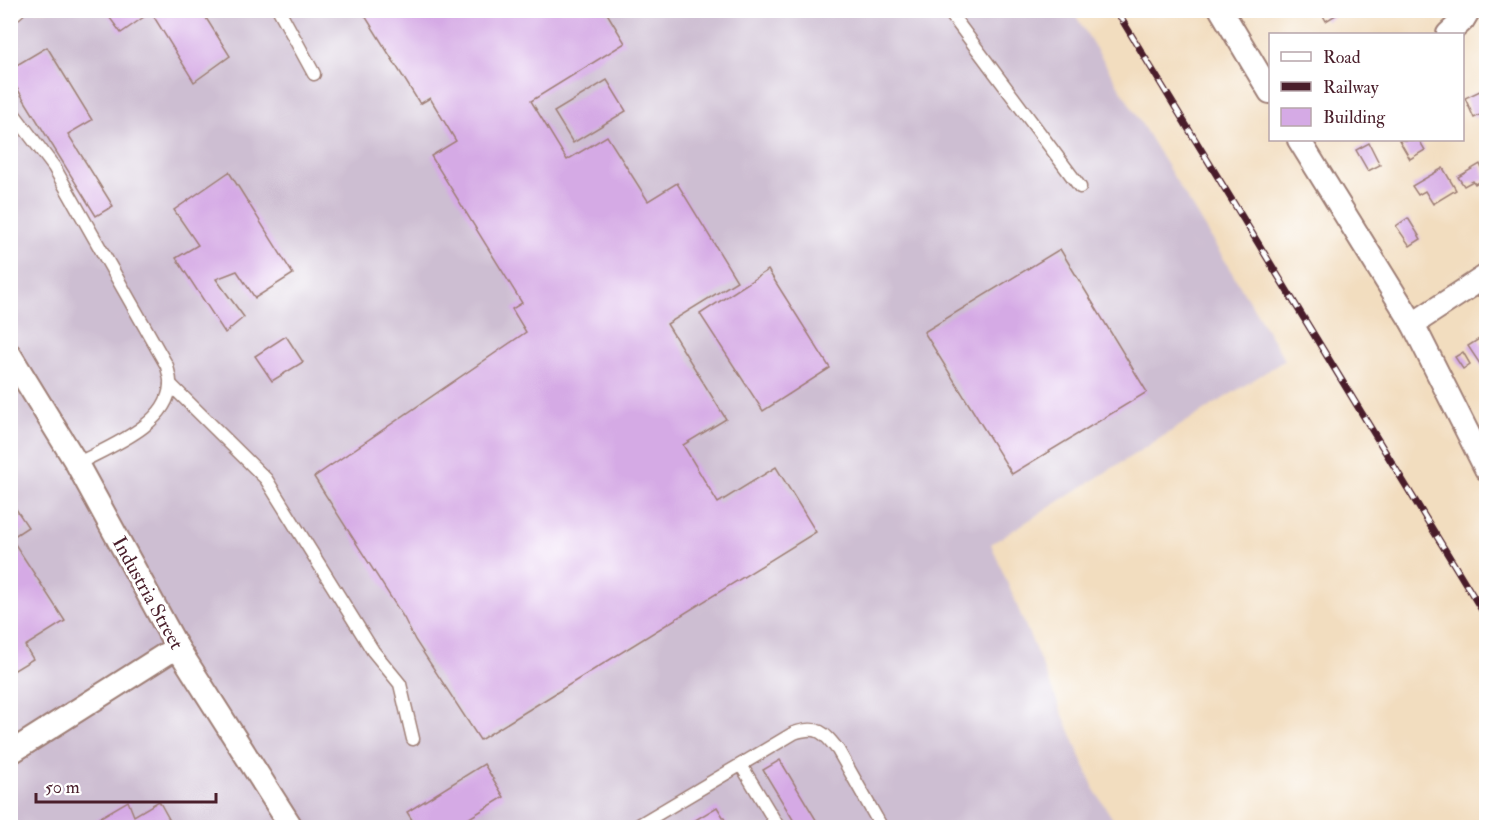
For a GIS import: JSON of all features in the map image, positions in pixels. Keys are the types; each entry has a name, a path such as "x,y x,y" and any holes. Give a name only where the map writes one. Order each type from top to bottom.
{"street":[{"path":"1221,10 1269,90"},
{"path":"1449,33 1463,20 1469,10"},
{"path":"1300,141 1413,324 1486,469"},
{"path":"1413,324 1486,276"},
{"name":"Industria Street","path":"10,355 77,464 177,647 292,828"},
{"path":"10,753 177,647"}],"lane":[{"path":"10,18 19,10"},
{"path":"279,10 314,74"},
{"path":"948,10 1080,187"},
{"path":"10,109 54,167 167,366 171,384 266,479 374,651 400,684 412,739"},
{"path":"77,464 143,428 155,417 171,384"},
{"path":"634,828 654,823 741,765 805,729 822,732 838,750 882,828"},
{"path":"741,765 779,828"}],"shaded area":[{"path":"10,11 1073,11 1285,360 991,544 1095,791 1118,827 11,827"}],"building":[{"path":"104,10 201,10 230,56 194,82 151,12 121,33"},
{"path":"605,10 625,43 531,101 567,160 607,136 648,201 677,183 737,281 667,324 726,419 683,445 718,503 776,467 816,532 480,740 314,477 526,332 512,309 522,303 431,156 456,141 430,98 420,104 362,11"},
{"path":"1320,10 1344,10 1326,21"},
{"path":"47,47 92,120 68,134 113,206 96,216 10,77 10,69"},
{"path":"607,80 626,111 573,143 554,112"},
{"path":"1484,89 1486,112 1474,118 1465,98"},
{"path":"1400,141 1420,141 1425,150 1410,159"},
{"path":"1369,143 1380,165 1368,171 1356,150"},
{"path":"1480,164 1486,178 1475,184 1473,181 1464,186 1458,177"},
{"path":"1443,168 1456,190 1433,204 1425,191 1418,195 1412,186"},
{"path":"229,172 293,274 255,298 237,271 216,279 244,317 225,333 176,258 198,245 174,210"},
{"path":"1408,218 1421,239 1410,246 1396,226"},
{"path":"1060,249 1147,392 1012,474 924,332"},
{"path":"768,270 830,368 763,411 700,314"},
{"path":"286,336 303,362 272,381 255,356"},
{"path":"1479,339 1486,351 1486,364 1482,367 1468,346"},
{"path":"1463,352 1470,364 1463,369 1455,357"},
{"path":"10,500 28,527 11,538 65,621 25,646 33,659 10,673"},
{"path":"780,760 821,828 798,828 763,770"},
{"path":"484,764 504,797 453,828 417,828 407,812"},
{"path":"128,801 134,816 159,801 174,828 82,828"},
{"path":"717,807 730,828 682,828"}],"railway":[{"path":"1116,10 1486,617"}]}
